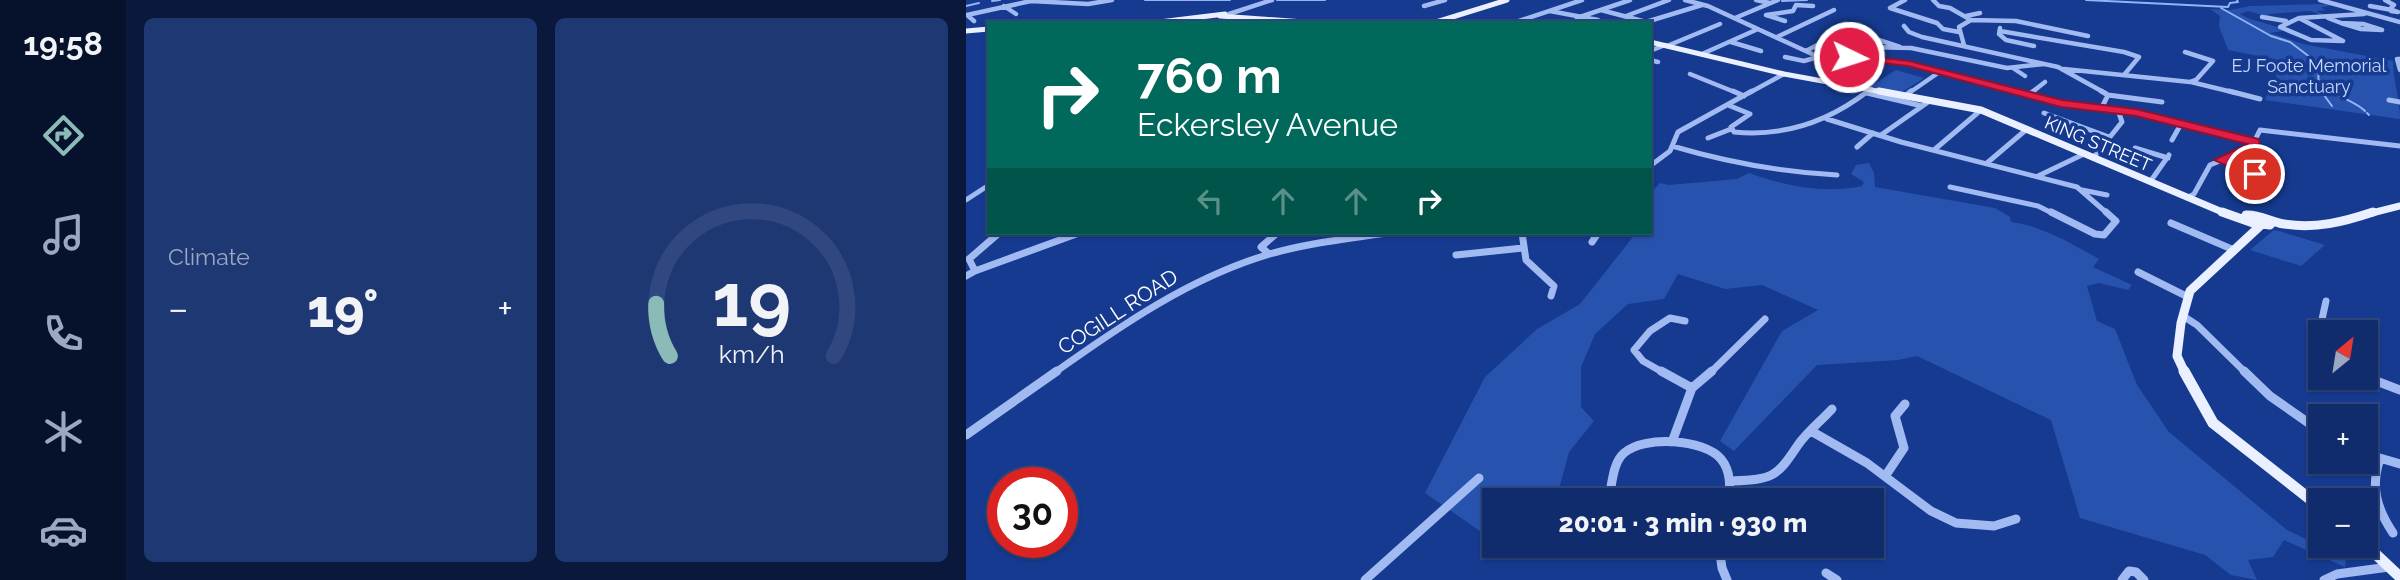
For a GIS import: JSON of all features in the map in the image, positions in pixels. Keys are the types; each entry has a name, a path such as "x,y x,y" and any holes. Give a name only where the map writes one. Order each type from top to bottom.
{"main road":[{"path":"1439,21 1507,0"},
{"path":"1176,21 1225,17 1287,21"},
{"path":"966,31 987,29"},
{"name":"KING STREET","path":"1652,42 1784,74 1981,110 2187,198 2224,213 2245,218"},
{"path":"2272,222 2270,225 2260,226 2245,218 2246,215 2255,214 2272,222 2311,227 2334,225 2374,210 2400,205"},
{"path":"2260,226 2194,285 2182,320 2177,356 2195,395 2213,423 2308,498"},
{"path":"2378,556 2395,572"}],"street":[{"path":"974,22 967,15 1031,1 1074,4 1111,0 1116,6"},
{"path":"1225,17 1272,0"},
{"path":"1424,6 1445,0"},
{"path":"1519,21 1581,0"},
{"path":"1577,18 1630,0"},
{"path":"1625,16 1670,0"},
{"path":"1685,0 1734,18 1821,58 1825,62 1824,81"},
{"path":"1756,0 1771,4"},
{"path":"1734,18 1779,0"},
{"path":"1905,0 1890,8 1937,23 1943,29 1959,32"},
{"path":"1933,0 1939,6 1971,20"},
{"path":"2319,0 2400,22"},
{"path":"2387,1 2400,1"},
{"path":"2373,7 2392,10 2395,5 2387,1"},
{"path":"1059,9 1074,4"},
{"path":"1652,21 1703,5"},
{"path":"1004,6 1016,14"},
{"path":"1785,21 1766,15 1793,11 1793,6 1813,6"},
{"path":"1931,9 1939,6"},
{"path":"1065,7 1083,10"},
{"path":"1600,9 1645,21"},
{"path":"1759,9 1773,13"},
{"path":"1550,10 1577,18 1598,20"},
{"path":"1776,38 1835,10"},
{"path":"1966,16 1980,13"},
{"path":"2262,17 2286,21 2364,14"},
{"path":"2325,16 2341,23 2367,30 2382,30 2363,24 2341,23"},
{"path":"2286,21 2280,27 2291,33 2325,42 2343,41 2298,18"},
{"path":"1964,45 1959,27 1971,20 2023,22 2088,36"},
{"path":"1988,20 2000,27 2001,37 2006,40 2034,46"},
{"path":"1652,23 1658,25"},
{"path":"1652,50 1720,24"},
{"path":"1806,51 1855,25"},
{"path":"1904,26 1909,32 1922,37 2063,69 2190,82 2260,99"},
{"path":"1702,54 1758,29"},
{"path":"2000,31 2124,52 2139,57 2124,75"},
{"path":"1864,35 1891,41 1900,48"},
{"path":"1730,42 1760,51"},
{"path":"1849,59 1867,47 1900,48 2012,68 2045,64"},
{"path":"2185,52 2213,61 2196,80 2190,82"},
{"path":"1785,57 1804,61 1821,58 1863,59 1909,64 2061,103 2118,110 2254,142"},
{"path":"1863,59 1864,68 1871,71"},
{"path":"1652,60 1658,62"},
{"path":"2400,60 2400,70"},
{"path":"2012,68 2025,76"},
{"path":"2063,69 2108,96 2162,102"},
{"path":"1906,95 1938,73"},
{"path":"1690,74 1744,96"},
{"path":"1652,165 1666,157 1678,132 1784,74"},
{"path":"2029,95 2045,82"},
{"path":"1731,129 1740,133 1788,130 1827,119 1869,91 1922,106"},
{"path":"2101,108 2108,96"},
{"path":"1881,135 1931,100"},
{"path":"2389,100 2400,102"},
{"path":"1708,138 1731,129 1750,114 1728,105"},
{"path":"1934,150 1981,110"},
{"path":"2093,158 2122,122 2118,110"},
{"path":"2044,113 2109,137"},
{"path":"1827,119 2081,190 2108,195"},
{"path":"2172,139 2181,124"},
{"path":"1987,163 2027,129"},
{"path":"2187,198 2193,194 2210,165 2251,148 2260,130 2274,129 2400,146"},
{"path":"1857,147 1873,133"},
{"path":"1672,146 1724,162 1747,163 1801,173 1837,175"},
{"path":"2135,148 2169,157 2151,182"},
{"path":"2037,176 2084,154"},
{"path":"2220,160 2250,172 2266,175"},
{"path":"966,200 987,186"},
{"path":"1950,187 2038,206 2095,234 2104,235 2116,221 2081,190"},
{"path":"2171,223 2234,250"},
{"path":"975,271 970,259 997,235"},
{"path":"966,275 1074,235"},
{"path":"1269,254 1261,247 1275,235"},
{"name":"COGILL ROAD","path":"966,435 1172,296 1269,254 1375,235"},
{"path":"1522,235 1522,248 1529,267 1554,286 1551,296"},
{"path":"1592,242 1597,235"},
{"path":"1456,255 1522,248"},
{"path":"2138,272 2188,297"},
{"path":"2322,320 2326,301"},
{"path":"1685,321 1670,318 1650,331 1634,350 1643,360 1692,388"},
{"path":"1672,442 1692,388 1730,356 1753,328 1765,319"},
{"path":"2182,320 2201,330 2270,396 2308,423"},
{"path":"2378,382 2400,390"},
{"path":"1886,475 1904,448 1895,416 1905,404"},
{"path":"1732,481 1759,480 1778,473 1832,409"},
{"path":"1811,431 1886,475 1946,522 1962,527 2008,525 2016,519"},
{"path":"1611,487 1613,472 1622,454 1638,446 1672,442 1704,447 1716,454 1732,481 1731,488"},
{"path":"2393,533 2380,513 2375,498 2375,476 2380,459 2400,464"},
{"path":"1365,580 1479,478"},
{"path":"1721,558 1727,580"},
{"path":"2122,580 2126,571 2130,570 2138,573 2144,580"},
{"path":"2324,580 2337,574 2395,572"},
{"path":"1826,573 1837,580"}],"green space":[{"name":"EJ Foote Memorial Sanctuary","path":"2326,4 2331,6 2321,7 2325,10 2317,11 2326,16 2310,11 2268,14 2275,19 2248,11 2240,14 2283,31 2270,33 2303,44 2393,61 2400,119 2265,100 2283,61 2228,50 2219,26 2220,16 2210,9"},
{"path":"1896,70 1924,78 1902,92 1869,87"},
{"path":"1869,163 1874,173 1875,187 1995,208 2010,217 2011,222 2045,231 2067,241 2099,259 2093,267 2132,285 2128,290 2099,283 2087,286 2097,321 2115,329 2137,385 2169,432 2287,530 2308,540 2308,551 2284,540 2273,557 2248,560 2257,580 2231,575 2205,555 2080,518 2051,420 1917,356 1898,360 1817,365 1734,451 1720,441 1782,331 1818,310 1762,285 1725,289 1678,274 1664,299 1628,304 1595,334 1581,367 1581,407 1594,421 1569,452 1559,488 1482,488 1482,532 1425,493 1485,377 1537,329 1580,304 1634,235 1652,235 1652,192 1660,183 1669,185 1737,179 1749,173 1776,182 1819,189 1862,186 1864,182 1851,174 1856,165"},
{"path":"2274,230 2325,245 2301,266 2250,250"},
{"path":"2325,558 2346,558 2345,567"}],"waterway":[{"path":"992,1 1000,0"},
{"path":"1145,0 1230,0"},
{"path":"1277,0 1325,0"},
{"path":"1782,1 1807,0"},
{"path":"2086,0 2228,7 2230,3 2238,2 2237,0"},
{"path":"966,6 979,3"},
{"path":"2221,8 2271,36 2290,42 2319,64 2318,80"},
{"path":"2318,80 2328,84 2335,93 2365,111"},
{"path":"2318,80 2318,87 2332,106"}],"route":[{"path":"1849,57 1909,64 2061,103 2136,113 2254,142 2251,148 2220,160 2255,174"}]}
